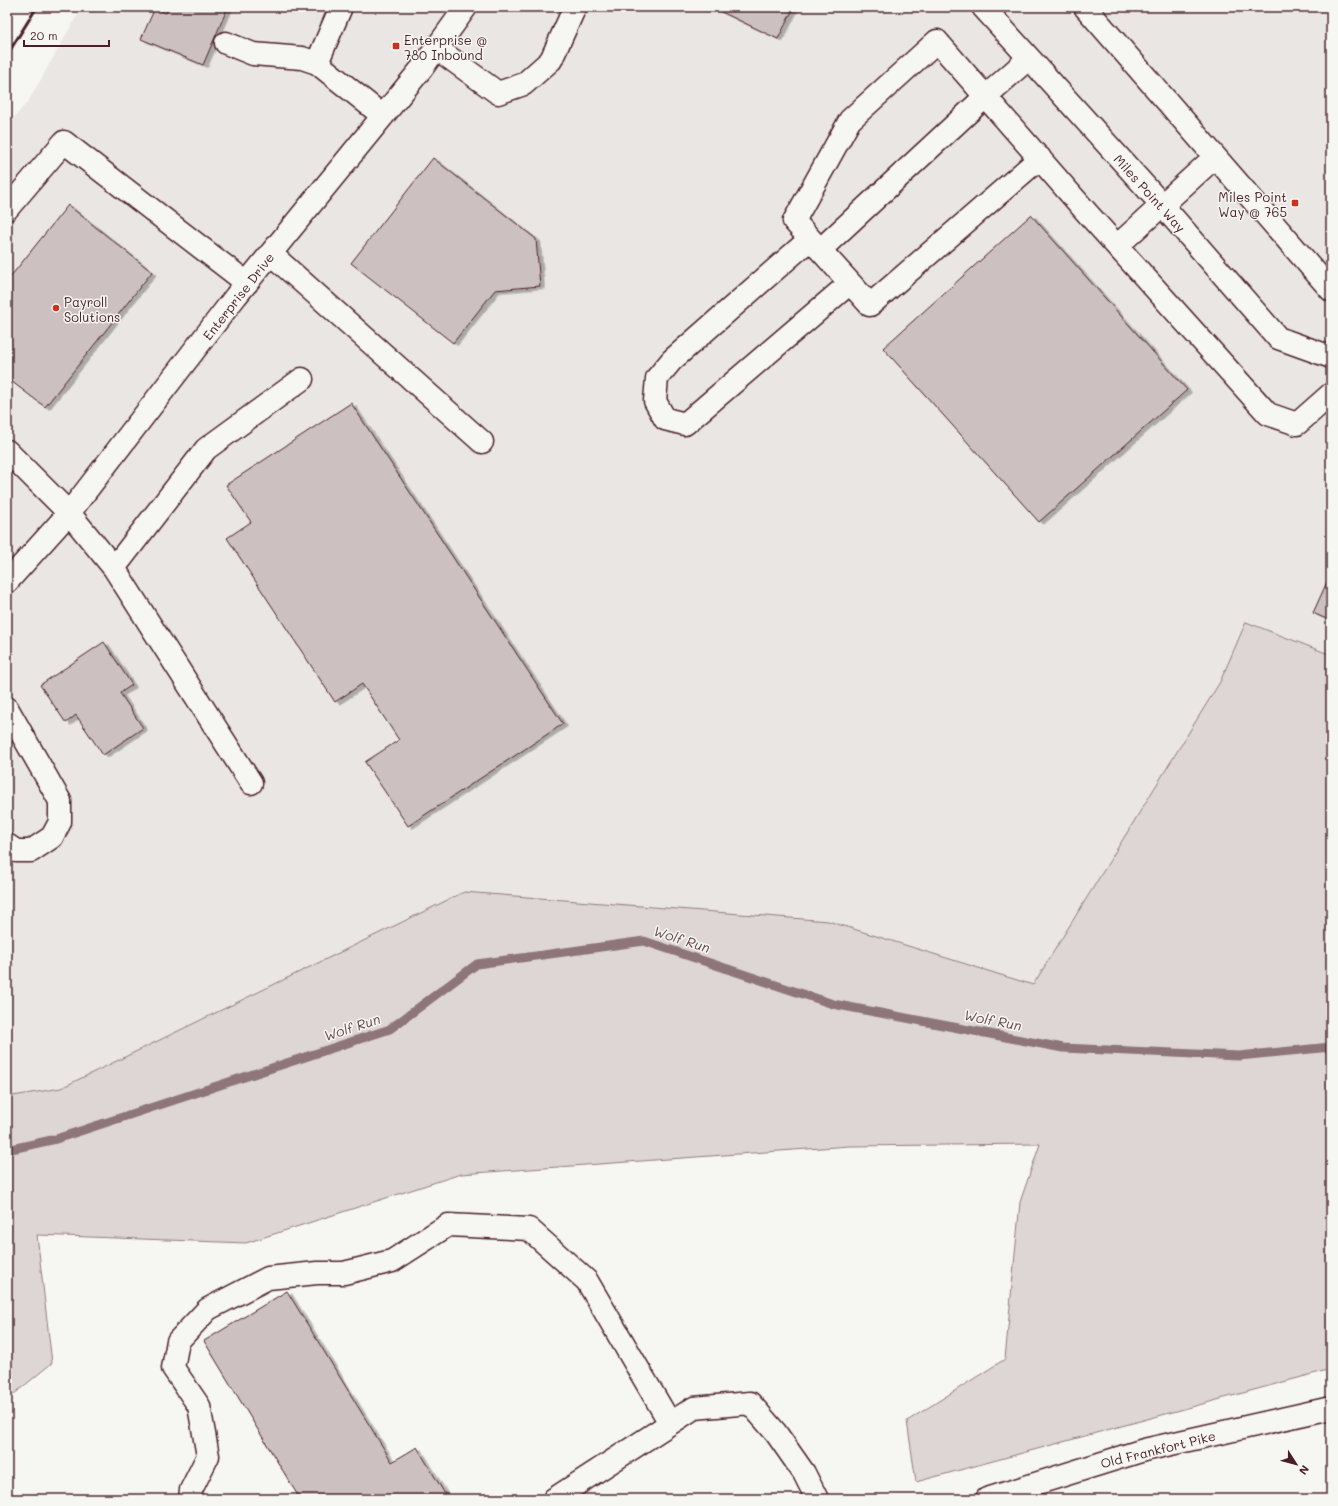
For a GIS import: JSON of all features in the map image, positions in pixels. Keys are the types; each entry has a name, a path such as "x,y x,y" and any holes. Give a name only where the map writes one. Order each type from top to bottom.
{"street":[{"path":"317,64 341,7"},
{"name":"Enterprise Drive","path":"7,582 69,513 247,283 383,116 466,7"},
{"path":"436,48 498,93 524,84 551,60 575,7"},
{"name":"Miles Point Way","path":"983,7 1000,24 1162,205 1278,338 1331,357"},
{"path":"1084,7 1331,290"},
{"path":"1040,158 870,305 794,221 850,120 937,41 986,96 1040,158 1088,214 1268,414 1297,424 1331,394"},
{"path":"226,43 253,54 302,58 317,64 383,116"},
{"path":"850,283 686,424 665,419 655,401 657,378 672,360 815,244 1029,58"},
{"path":"7,209 64,142 247,283"},
{"path":"1117,246 1215,157"},
{"path":"270,254 482,442"},
{"path":"114,568 206,449 302,379"},
{"path":"7,451 69,513 114,568 251,783"},
{"path":"7,708 60,801 60,822 52,837 31,851 16,851 7,845"},
{"path":"190,1499 191,1490 208,1456 199,1406 172,1368 178,1341 208,1309 268,1278 317,1273 344,1273 392,1260 448,1225 530,1229 587,1281 670,1423"},
{"path":"554,1499 694,1408 750,1403 776,1433 804,1472 817,1499"},
{"name":"Old Frankfort Pike","path":"987,1499 1144,1450 1331,1408"}],"shaded area":[{"path":"82,7 1331,7 1331,655 1246,622 1220,682 1033,985 828,921 61,1088 7,1097 7,125 28,102"},
{"path":"1246,622 1331,655 1331,1369 916,1482 907,1421 1005,1359 1020,1202 1040,1144 849,1146 461,1174 246,1243 37,1235 52,1363 7,1399 7,1097 61,1088 464,892 828,921 1033,985 1220,682"}],"building":[{"path":"169,7 228,7 203,65 141,39 155,8 166,13"},
{"path":"711,7 794,7 778,39"},
{"path":"433,158 536,239 540,286 495,290 453,343 351,263"},
{"path":"68,205 152,272 45,407 7,378 7,281"},
{"path":"1031,215 1187,390 1039,522 883,348"},
{"path":"351,403 563,724 408,826 365,762 399,740 362,684 335,702 227,538 251,522 226,485"},
{"path":"1331,573 1331,621 1313,613"},
{"path":"104,642 132,685 120,693 143,728 103,755 76,715 66,723 40,685"},
{"path":"287,1291 392,1462 417,1447 448,1499 300,1499 204,1341"}],"waterway":[{"name":"Wolf Run","path":"7,1150 56,1139 390,1029 477,964 644,941 833,1004 1063,1048 1239,1056 1331,1047"}],"railway":[{"path":"7,55 37,7"}],"place":[{"name":"Enterprise @ 780 Inbound","path":"396,46"},
{"name":"Miles Point Way @ 765","path":"1295,203"},
{"name":"Payroll Solutions","path":"56,308"}]}
